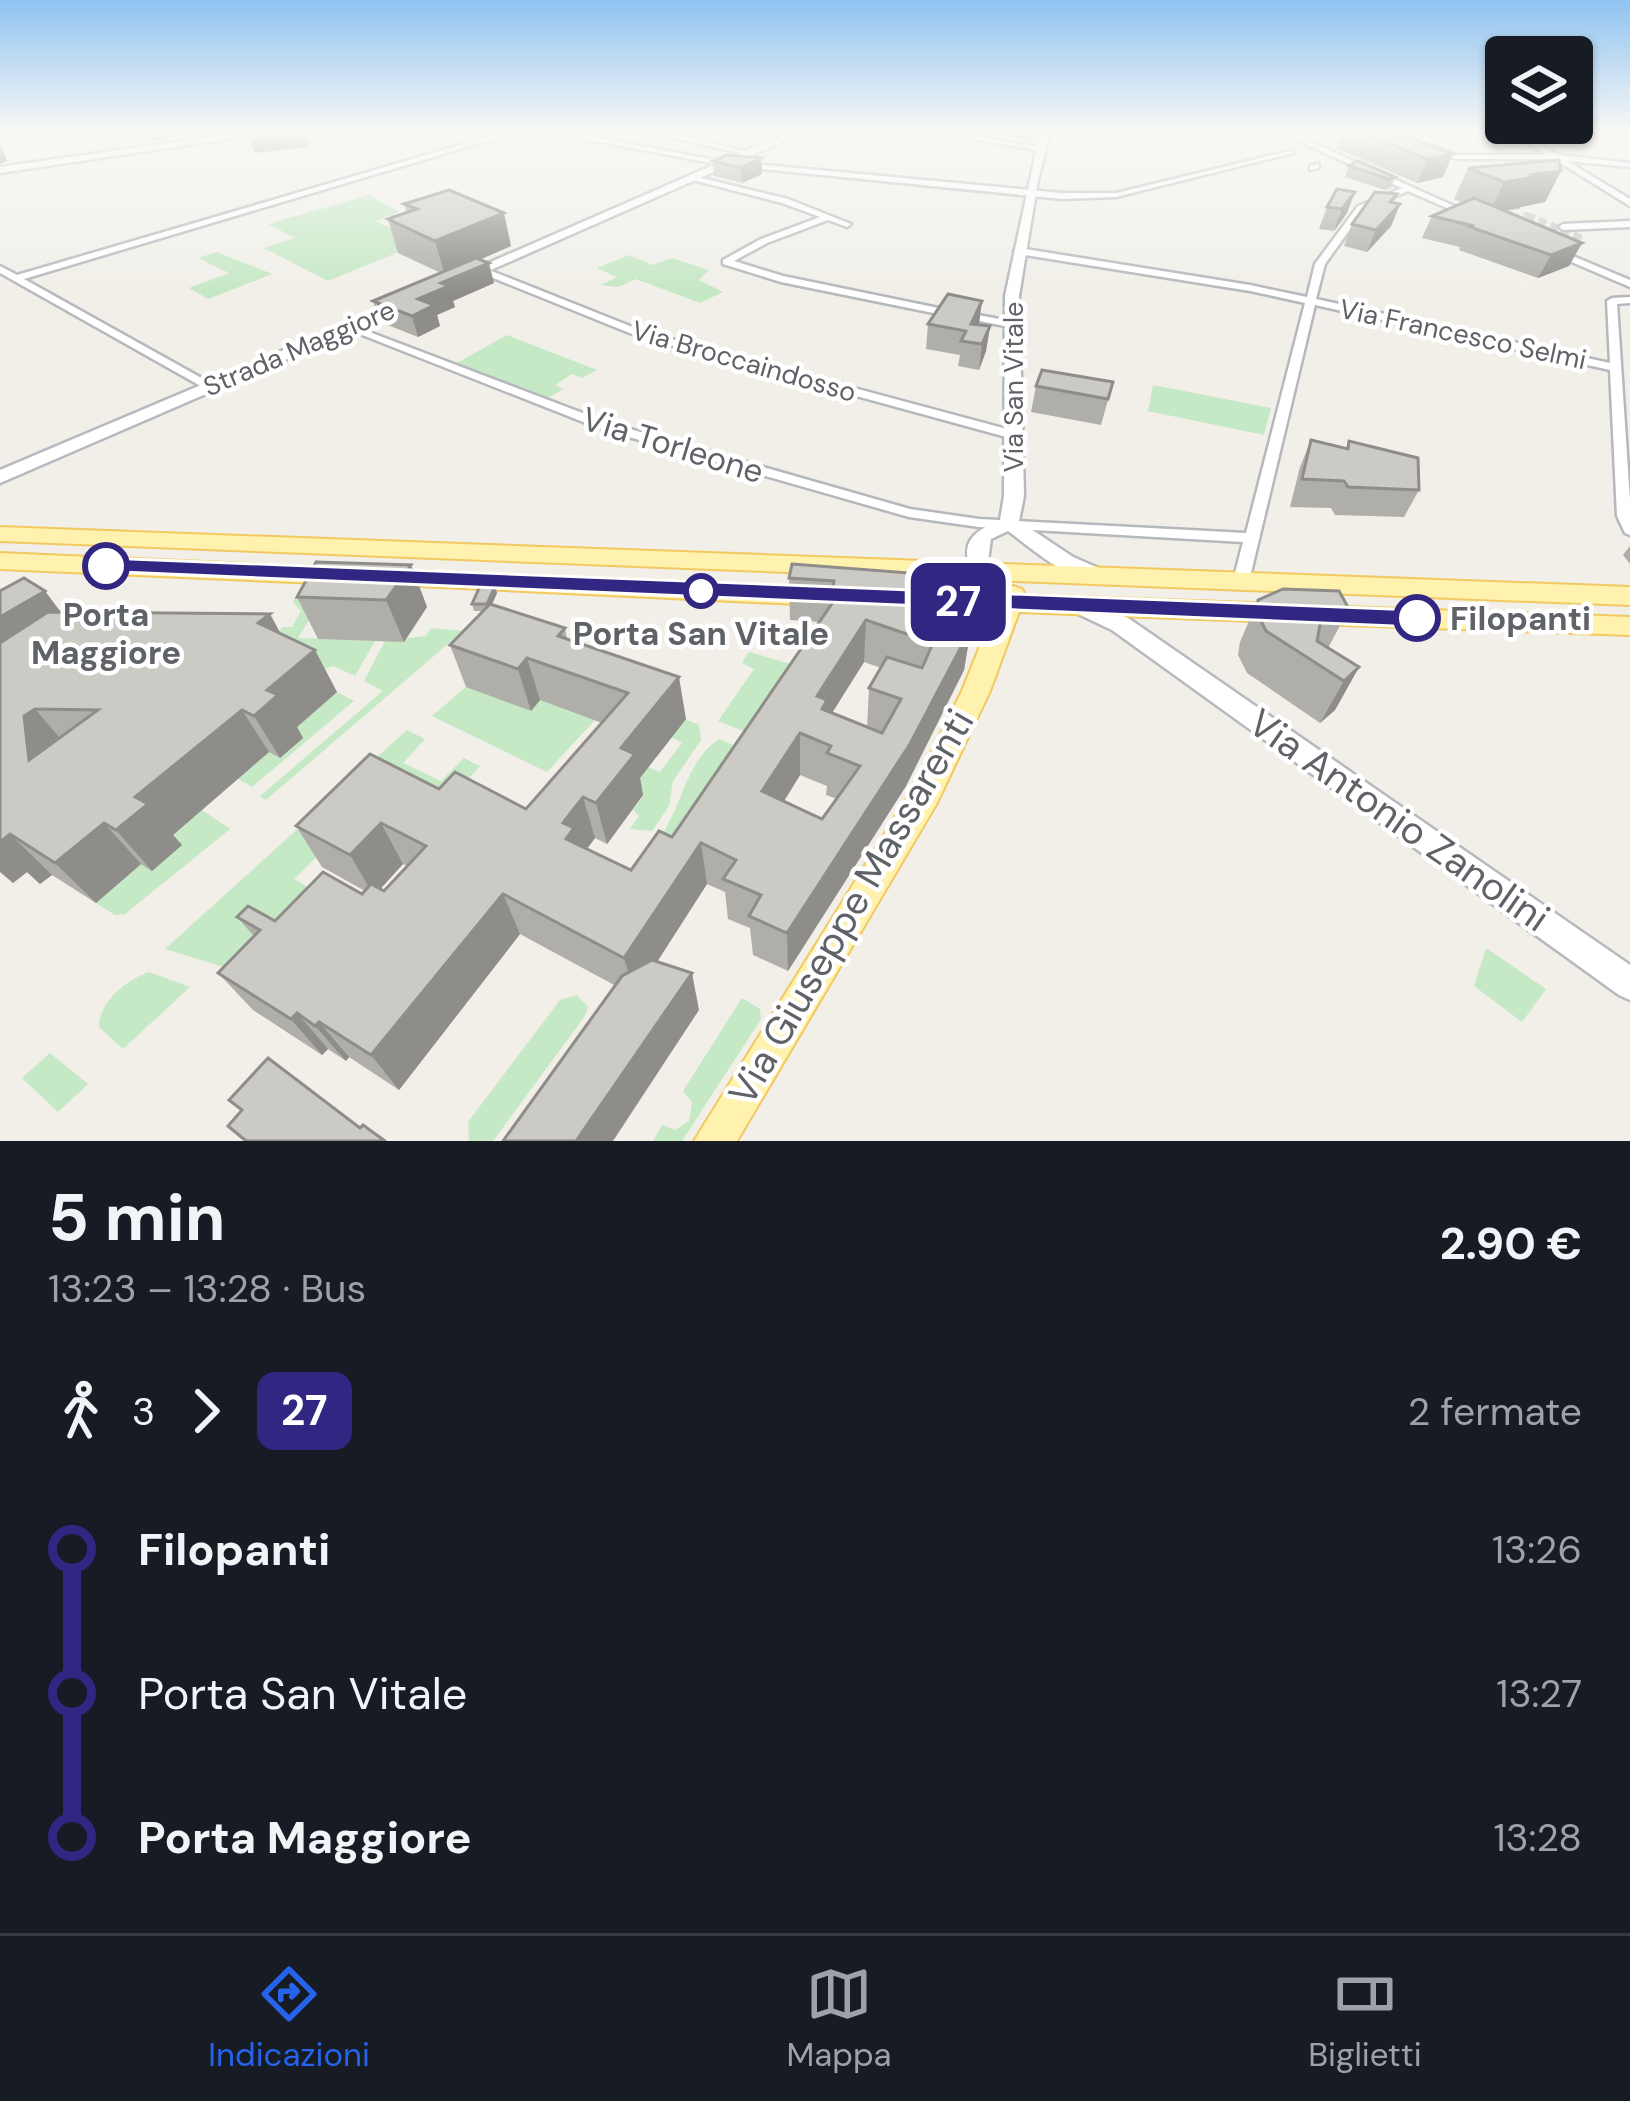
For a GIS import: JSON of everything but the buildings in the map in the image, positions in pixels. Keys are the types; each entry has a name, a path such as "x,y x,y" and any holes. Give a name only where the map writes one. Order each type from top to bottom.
{"main road":[{"path":"0,534 1630,596"},
{"path":"0,561 854,597"},
{"path":"979,571 1006,604"},
{"name":"Via Giuseppe Massarenti","path":"714,1141 927,791 976,691 1006,604 1028,573"},
{"path":"920,600 1630,626"}],"street":[{"path":"0,289 335,186"},
{"path":"449,283 676,186"},
{"path":"727,186 847,224"},
{"name":"Via San Vitale","path":"1013,527 1010,323 1032,186"},
{"path":"1042,186 1116,195 1153,186"},
{"path":"1397,186 1473,216"},
{"path":"1602,186 1630,203"},
{"path":"1240,581 1309,300 1328,250 1361,208 1403,190"},
{"path":"827,217 726,262 781,279 1010,323"},
{"path":"1563,227 1630,224"},
{"path":"1552,250 1630,284"},
{"name":"Via Francesco Selmi","path":"1019,251 1309,300 1617,368"},
{"path":"0,269 210,386"},
{"name":"Via Broccaindosso","path":"479,269 641,334 1014,435"},
{"name":"Strada Maggiore","path":"0,477 412,299"},
{"path":"1630,301 1612,301 1624,516 1630,530"},
{"name":"Via Torleone","path":"347,327 590,421 909,513 1013,527 1250,538"},
{"path":"1013,527 1027,548 1028,573"},
{"path":"979,571 977,548 982,535 1013,527 1096,575"},
{"name":"Via Antonio Zanolini","path":"1079,606 1120,624 1630,984"},
{"path":"1166,609 1152,622 1152,631 1166,658"}],"green space":[{"path":"369,195 399,212 375,221 423,242 328,281 264,248 295,238 268,224"},
{"path":"217,252 272,274 208,299 189,288 229,273 198,258"},
{"path":"629,255 653,265 672,258 709,270 699,280 723,292 700,303 636,279 618,287 601,285 617,277 597,268"},
{"path":"507,335 597,370 582,378 572,374 555,385 563,389 545,400 455,364"},
{"path":"1153,385 1271,408 1264,435 1148,411"},
{"path":"296,597 340,599 315,610 298,638 375,641 355,676 333,666 318,672 268,650 282,627 292,627 301,611 293,602"},
{"path":"431,628 463,631 266,800 260,796 383,691 364,681 385,641 426,636"},
{"path":"749,652 794,665 769,741 718,721 754,669 742,663"},
{"path":"466,687 540,700 595,720 547,772 432,716"},
{"path":"337,692 354,701 252,787 238,779"},
{"path":"685,719 699,725 701,740 673,781 669,806 652,831 630,829 639,816 633,810 643,796 631,790 648,767 660,772 682,743 671,737"},
{"path":"407,730 425,739 403,763 441,781 464,758 480,766 434,818 383,792 294,879 350,912 227,968 165,949"},
{"path":"719,739 759,756 683,872 661,836 699,759"},
{"path":"202,810 230,829 125,914 115,915 96,903"},
{"path":"1486,948 1546,989 1522,1022 1474,986"},
{"path":"149,972 190,987 123,1049 99,1027 100,1018 115,993"},
{"path":"577,995 588,1007 585,1016 493,1141 469,1141 468,1122 560,1000"},
{"path":"742,998 760,1009 761,1019 682,1141 653,1141 662,1125 675,1130 689,1121 692,1102 683,1091"},
{"path":"50,1053 88,1084 58,1112 22,1078"}],"tunnel":[{"path":"1527,216 1578,237 1550,243 1500,221 1527,216"}],"bus line":[{"name":"27","path":"106,566 1417,618"}],"place":[{"name":"Porta Maggiore","path":"106,566"},
{"name":"Porta San Vitale","path":"701,591"},
{"name":"Filopanti","path":"1417,618"}]}
